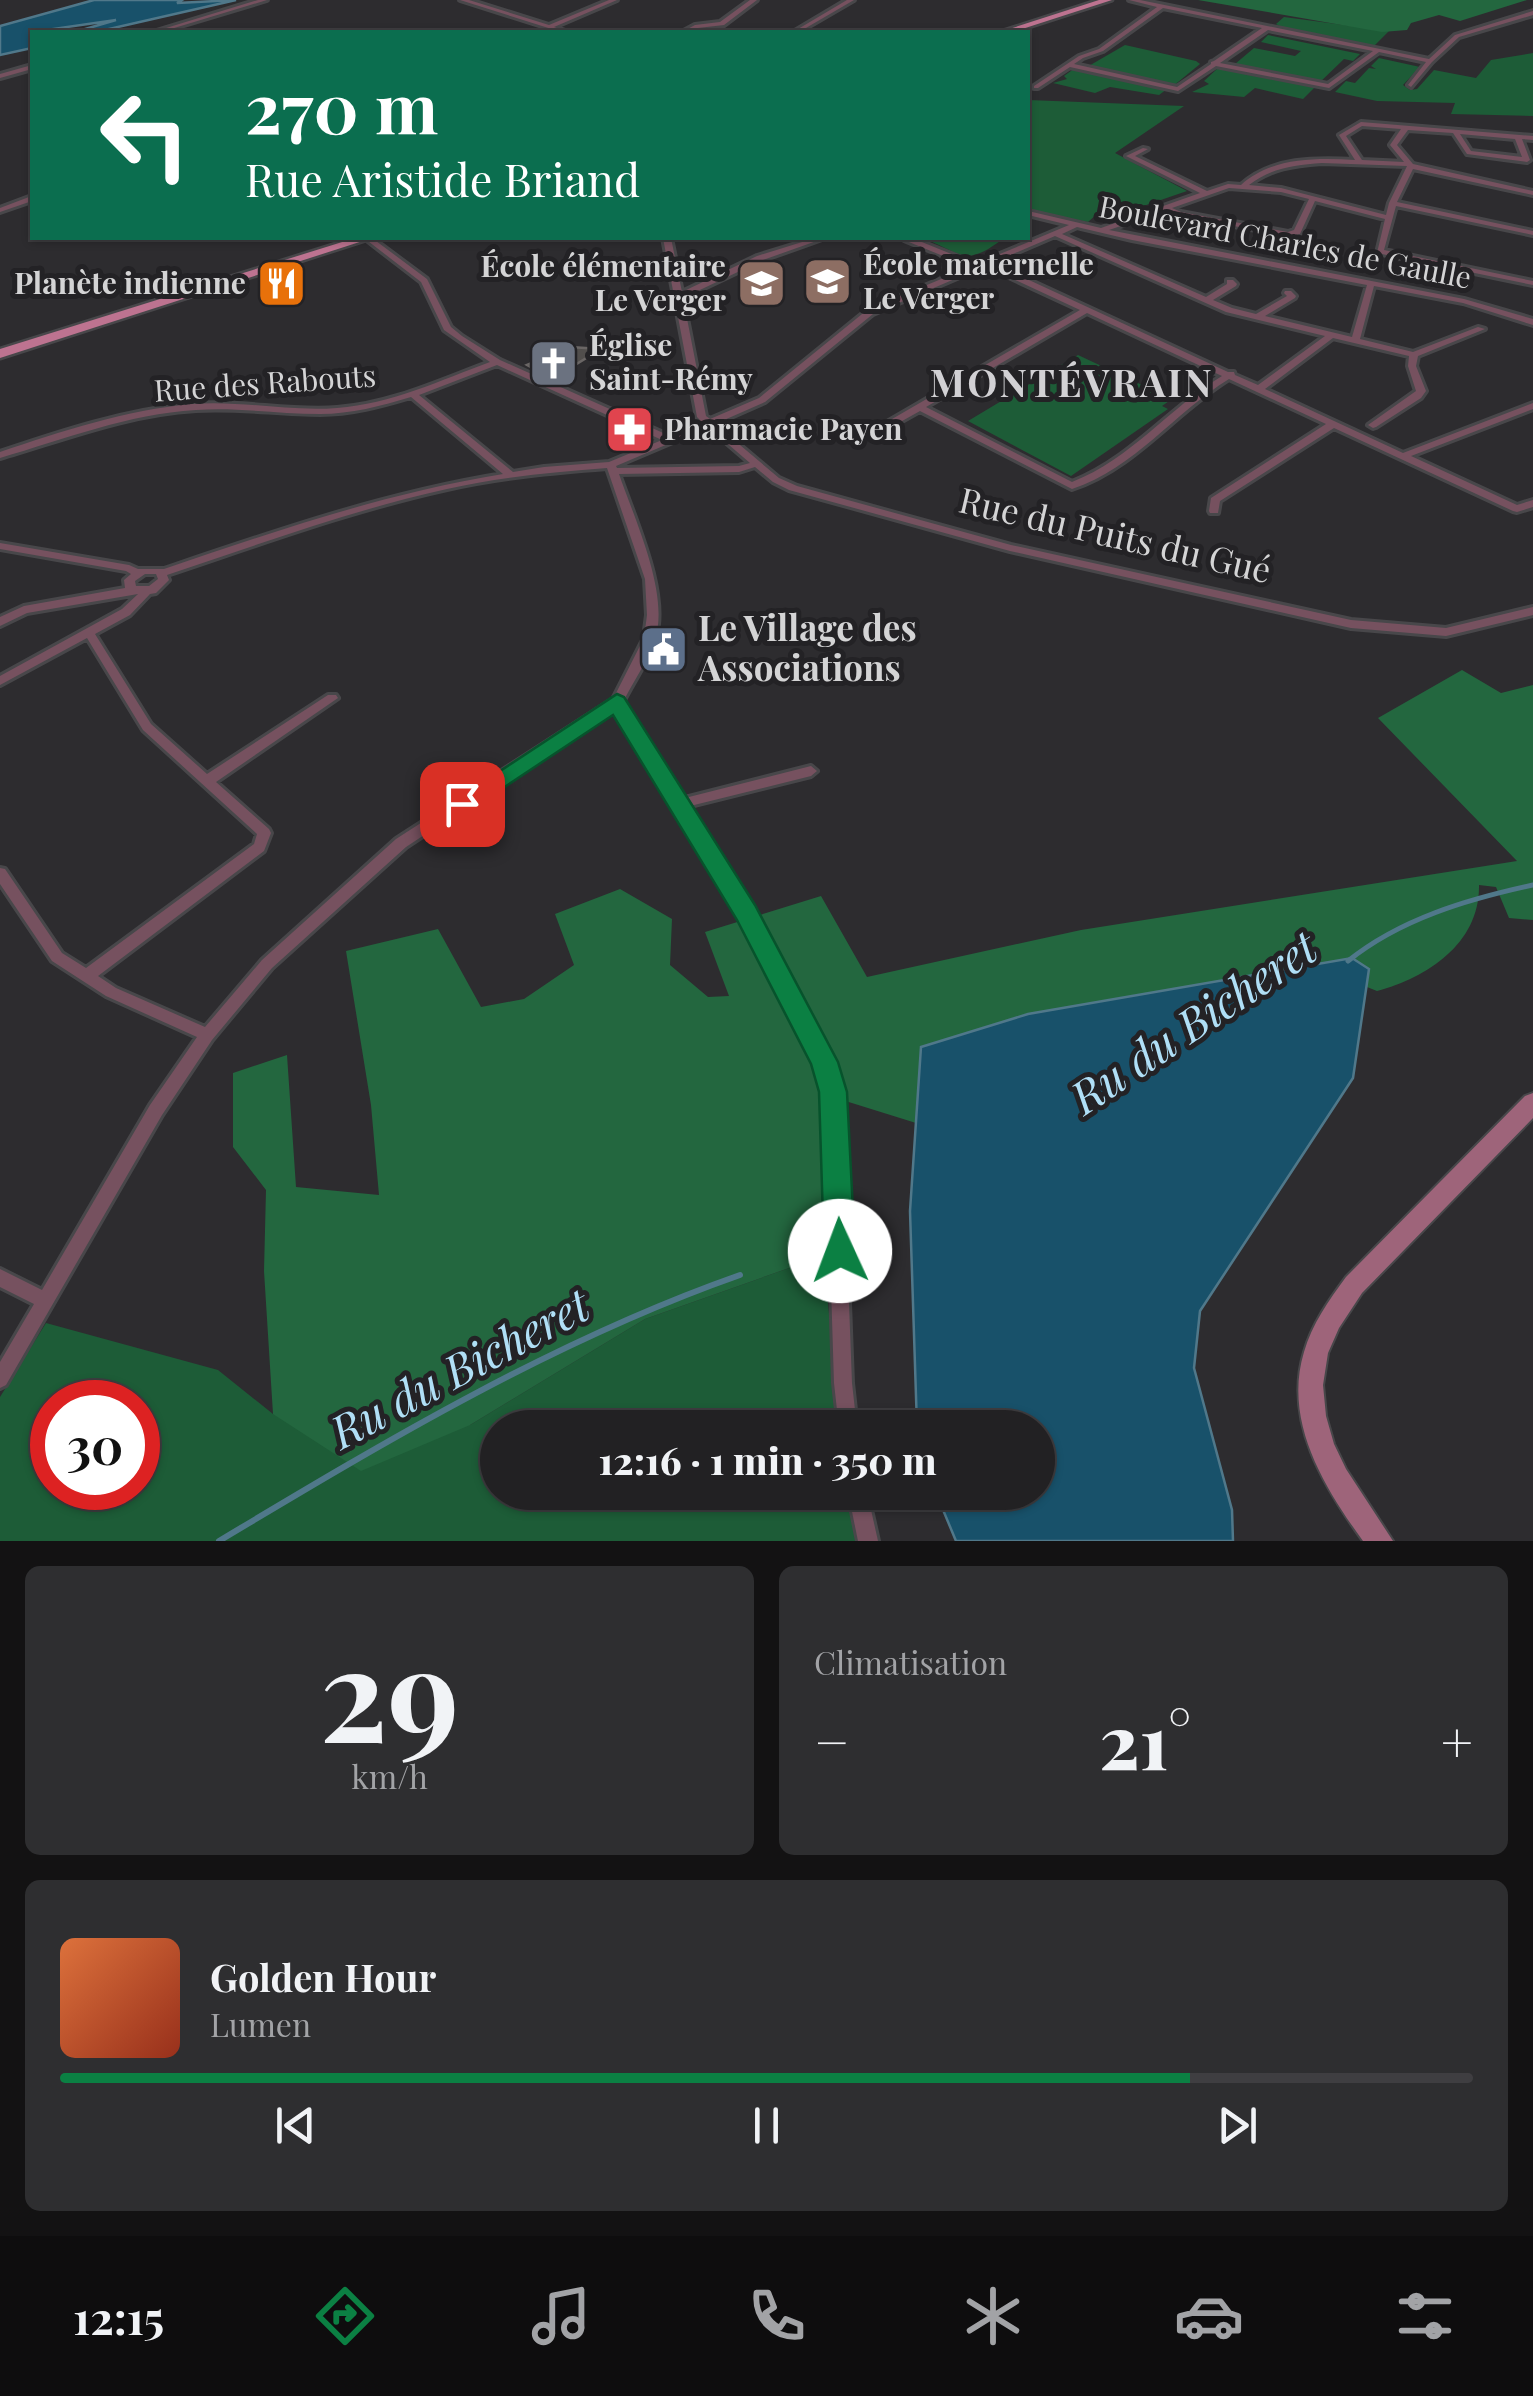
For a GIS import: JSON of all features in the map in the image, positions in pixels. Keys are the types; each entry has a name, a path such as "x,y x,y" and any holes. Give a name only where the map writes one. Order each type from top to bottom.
{"main road":[{"path":"1012,30 1108,0"},
{"path":"0,354 361,240"},
{"path":"1379,1541 1323,1456 1310,1408 1308,1376 1318,1340 1332,1312 1354,1285 1533,1103"}],"street":[{"path":"163,30 264,0"},
{"path":"463,0 559,30"},
{"path":"549,27 614,0"},
{"path":"689,30 722,24 754,0"},
{"path":"799,30 851,0"},
{"path":"1132,0 1430,61"},
{"path":"1036,88 1100,50 1162,6"},
{"path":"1411,86 1456,36 1533,13"},
{"path":"1069,65 1178,89 1267,28"},
{"path":"1213,63 1328,86 1378,51"},
{"path":"0,76 30,68"},
{"path":"1359,160 1342,135 1355,125 1533,138"},
{"path":"1405,129 1393,145 1407,163"},
{"path":"1455,132 1469,153 1527,160 1518,136"},
{"path":"1145,148 1128,156 1205,193"},
{"path":"1246,185 1254,177 1289,164 1359,160 1407,163 1533,193"},
{"path":"1376,263 1407,163"},
{"path":"1102,232 1205,193 1246,185 1388,218"},
{"path":"1165,208 1288,234 1296,232 1312,200"},
{"path":"0,210 30,201"},
{"path":"1393,204 1531,233"},
{"name":"Boulevard Charles de Gaulle","path":"1030,214 1102,232 1482,305 1533,322"},
{"path":"613,468 707,420 774,392 862,316 1076,225"},
{"path":"1054,234 1256,318 1414,355 1481,329"},
{"path":"370,240 424,280 447,328 498,362 671,440"},
{"path":"667,240 702,417 707,420"},
{"path":"678,297 760,258 815,240"},
{"path":"913,240 974,266"},
{"path":"1380,251 1529,282 1533,270"},
{"path":"987,264 1231,374 1516,510 1533,503"},
{"path":"1207,300 1234,284 1230,282"},
{"path":"1356,339 1371,284"},
{"path":"1256,318 1292,296 1288,293"},
{"path":"883,428 1085,311"},
{"path":"1261,388 1333,334"},
{"path":"1372,424 1418,396 1421,390 1412,366 1414,355"},
{"path":"414,395 498,362"},
{"path":"920,407 1072,486 1144,442 1180,408 1231,374"},
{"name":"Rue des Rabouts","path":"0,454 81,428 180,411 220,406 330,411 414,395 509,474"},
{"path":"1403,456 1533,406"},
{"name":"Rue du Puits du Gué","path":"707,420 757,464 792,488 886,517 1275,610 1351,624 1446,632 1533,611"},
{"path":"1214,511 1215,500 1333,424"},
{"path":"131,590 128,584 137,574 155,570 163,574 326,518 509,474 613,468 739,469 757,464"},
{"path":"0,1379 156,1110 207,1035 267,964 401,843 617,702 650,638 653,615 650,579 613,468"},
{"path":"0,546 129,568 137,574"},
{"path":"0,681 126,612 146,592 162,584 163,574"},
{"path":"0,622 24,610 112,592 146,592"},
{"path":"85,977 259,847 264,833 147,727 89,633"},
{"path":"207,781 332,698"},
{"path":"617,702 796,1002 833,1092 847,1410"},
{"path":"680,804 811,771"},
{"path":"0,873 44,942 85,977 207,1035"},
{"path":"0,1278 45,1300"},
{"path":"861,1510 868,1541"}],"green space":[{"path":"1198,0 1527,0 1460,21 1439,15 1411,23 1407,30 1382,32"},
{"path":"1284,17 1389,31 1373,47 1273,26 1281,27 1276,24"},
{"path":"1268,35 1360,54 1353,61 1344,59 1317,85 1235,64 1254,48 1295,56 1301,51 1261,42"},
{"path":"1125,45 1200,64 1172,87 1087,67"},
{"path":"1533,53 1533,116 1451,114 1455,103 1377,101 1335,92 1346,81 1355,83 1369,68 1376,69 1371,66 1379,58 1420,67 1403,85 1410,90 1417,89 1434,70 1476,78 1491,60"},
{"path":"1075,68 1167,89 1159,95 1110,87 1095,93 1053,83 1067,79 1064,76"},
{"path":"1218,68 1315,87 1303,99 1255,88 1244,97 1192,92 1209,84 1204,81"},
{"path":"1030,100 1184,106 1115,153 1187,191 1123,213 1098,213 1088,222 1030,210"},
{"path":"928,240 1001,240 981,253 957,253"},
{"path":"1078,355 1172,399 1162,406 1168,409 1071,476 968,421"},
{"path":"1462,670 1501,693 1533,685 1533,920 1509,918 1496,887 1479,885 1471,924 1448,954 1415,977 1377,991 1367,987 1369,969 922,1047 916,1123 823,1094 823,1256 645,1319 495,1410 480,1410 480,1419 470,1425 361,1471 273,1414 264,1271 266,1190 233,1147 233,1073 287,1055 296,1187 379,1195 371,1105 346,951 438,929 481,1007 524,999 574,965 555,914 620,889 672,919 670,965 708,997 729,996 705,932 821,896 867,977 1081,930 1517,861 1378,718"},
{"path":"823,1256 839,1410 495,1410 645,1319"},
{"path":"46,1323 218,1370 273,1414 470,1425 480,1419 480,1510 853,1510 860,1541 0,1541 0,1397"}],"water":[{"path":"94,0 236,0 105,30 82,30 116,20 30,30 30,48 0,55 0,26"},
{"path":"1352,958 1369,969 1353,1078 1200,1311 1194,1368 1232,1510 1233,1541 956,1541 943,1510 1055,1510 1055,1410 916,1410 910,1211 921,1047 1028,1014"}],"building":[{"name":"Église Saint-Rémy","path":"570,347 601,349 552,379 527,365"}],"waterway":[{"name":"Ru du Bicheret","path":"1348,961 1412,922 1533,885"},
{"name":"Ru du Bicheret","path":"219,1541 408,1430 538,1361 671,1301 740,1275"}],"place":[{"name":"École maternelle Le Verger","path":"828,282"},
{"name":"Planète indienne","path":"281,284"},
{"name":"École élémentaire Le Verger","path":"761,284"},
{"name":"Église Saint-Rémy","path":"554,363"},
{"name":"Pharmacie Payen","path":"629,430"},
{"name":"Le Village des Associations","path":"663,649"}],"district":[{"name":"MONTÉVRAIN","path":"1072,384"}],"route":[{"path":"462,804 617,702 746,913 796,1002 824,1062 833,1092 840,1251"}]}
